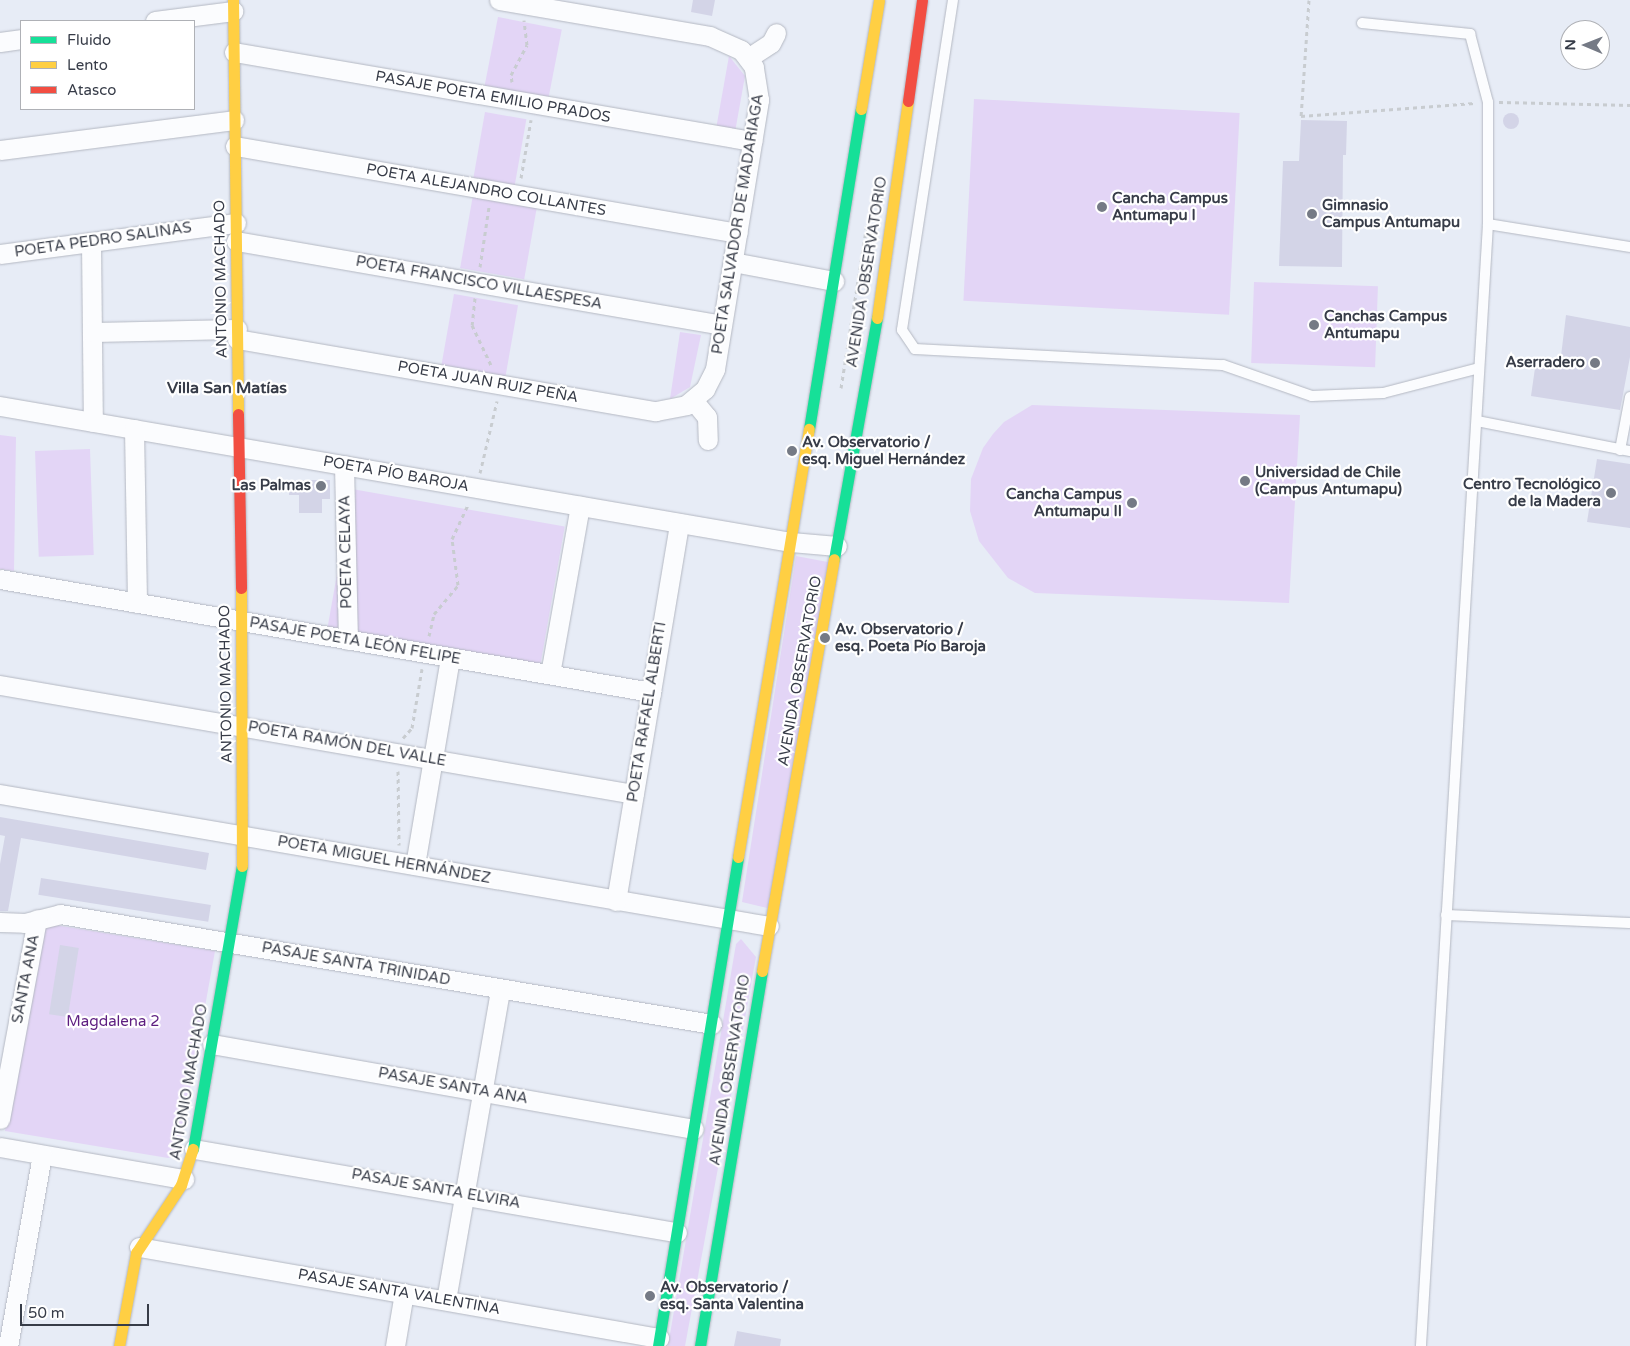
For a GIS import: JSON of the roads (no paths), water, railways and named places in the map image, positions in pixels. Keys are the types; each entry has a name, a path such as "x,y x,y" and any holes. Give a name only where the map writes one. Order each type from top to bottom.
{"main road":[{"name":"AVENIDA OBSERVATORIO","path":"659,1342 879,0"},
{"name":"AVENIDA OBSERVATORIO","path":"700,1346 769,926 837,552 877,317 922,0"},
{"name":"ANTONIO MACHADO","path":"120,1346 139,1247 184,1179 194,1149 229,943 244,835 241,725 233,5"}],"street":[{"path":"499,0 710,36 731,44 748,58 770,43 776,33"},
{"path":"159,20 233,5"},
{"path":"0,42 20,39"},
{"name":"PASAJE POETA EMILIO PRADOS","path":"234,52 752,141"},
{"name":"POETA SALVADOR DE MADARIAGA","path":"694,400 711,379 738,233 760,89 748,58"},
{"path":"0,150 234,120"},
{"name":"POETA ALEJANDRO COLLANTES","path":"235,146 738,233"},
{"name":"POETA PEDRO SALINAS","path":"0,254 91,242 236,232"},
{"name":"POETA FRANCISCO VILLAESPESA","path":"236,232 477,282 722,325"},
{"path":"91,242 93,422"},
{"path":"733,262 834,281"},
{"name":"POETA JUAN RUIZ PEÑA","path":"92,332 237,334 656,411 678,408 694,400"},
{"path":"694,400 707,418 708,440"},
{"name":"POETA PÍO BAROJA","path":"0,406 791,542 804,552 837,552"},
{"path":"134,429 137,603"},
{"name":"POETA CELAYA","path":"344,465 348,640"},
{"path":"550,674 580,506"},
{"name":"POETA RAFAEL ALBERTI","path":"616,901 679,523"},
{"name":"PASAJE POETA LEÓN FELIPE","path":"0,579 651,692"},
{"path":"406,864 432,759 450,657"},
{"name":"POETA RAMÓN DEL VALLE","path":"0,685 634,794"},
{"name":"POETA MIGUEL HERNÁNDEZ","path":"0,794 769,926"},
{"name":"PASAJE SANTA TRINIDAD","path":"0,922 17,924 60,914 712,1024"},
{"name":"SANTA ANA","path":"0,1119 8,1037 37,919"},
{"path":"446,1300 484,1090 500,989"},
{"name":"PASAJE SANTA ANA","path":"212,1044 484,1090 694,1129"},
{"path":"0,1148 184,1179"},
{"name":"PASAJE SANTA ELVIRA","path":"194,1149 465,1193 677,1232"},
{"path":"8,1346 42,1155"},
{"name":"PASAJE SANTA VALENTINA","path":"139,1247 446,1300 659,1342"},
{"path":"395,1346 404,1293"}],"lane":[{"path":"953,0 902,330 915,349 1222,365 1312,396 1384,393 1479,368"},
{"path":"1362,23 1470,34 1488,102 1488,224 1421,1346"},
{"path":"1488,224 1630,247"},
{"path":"1477,421 1625,450 1630,398"},
{"path":"1446,915 1630,923"}],"place":[{"name":"Cancha Campus Antumapu I","path":"1102,207"},
{"name":"Gimnasio Campus Antumapu","path":"1312,214"},
{"name":"Canchas Campus Antumapu","path":"1314,325"},
{"name":"Aserradero","path":"1595,363"},
{"name":"Av. Observatorio / esq. Miguel Hernández","path":"792,451"},
{"name":"Universidad de Chile (Campus Antumapu)","path":"1245,481"},
{"name":"Las Palmas","path":"321,486"},
{"name":"Centro Tecnológico de la Madera","path":"1611,493"},
{"name":"Cancha Campus Antumapu II","path":"1132,503"},
{"name":"Av. Observatorio / esq. Poeta Pío Baroja","path":"825,638"},
{"name":"Av. Observatorio / esq. Santa Valentina","path":"650,1296"}],"district":[{"name":"Villa San Matías","path":"227,388"}],"park label":[{"name":"Magdalena 2","path":"113,1022"}]}
